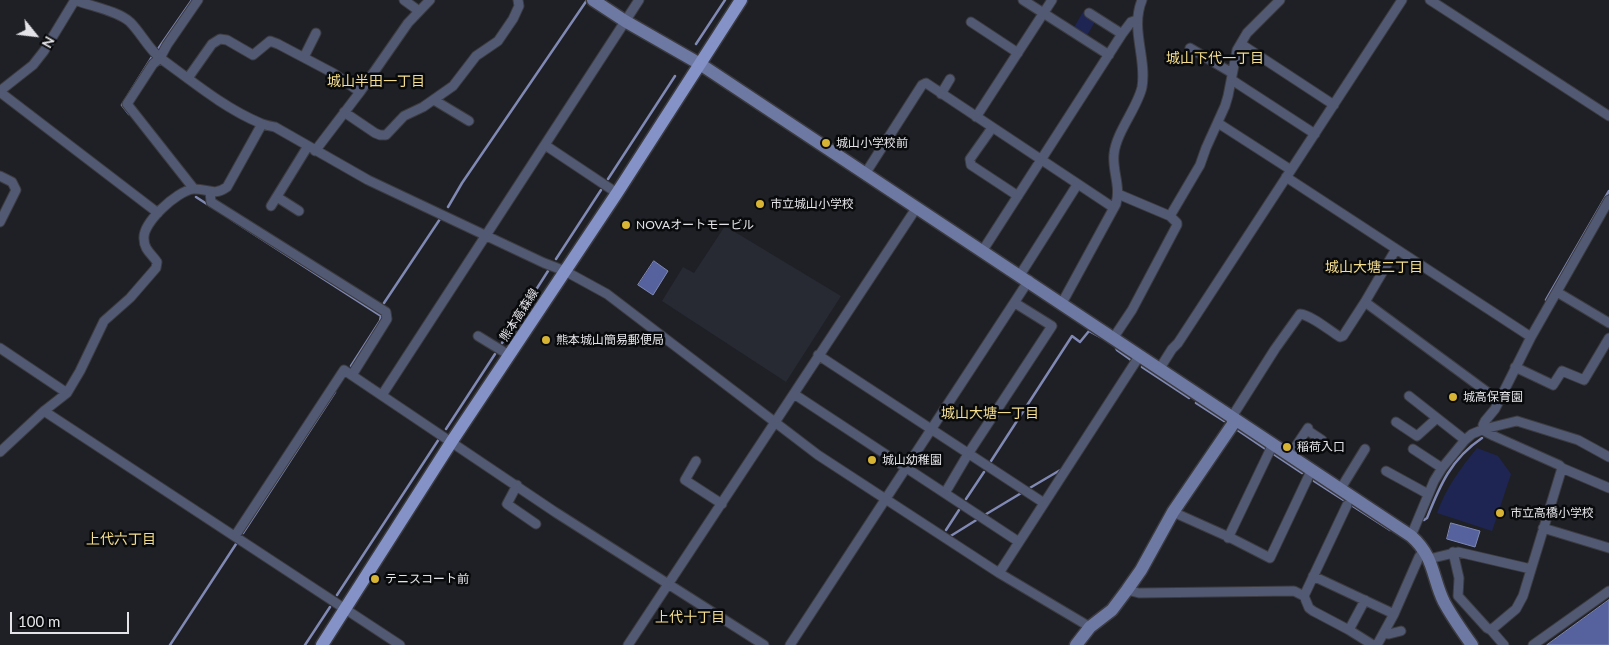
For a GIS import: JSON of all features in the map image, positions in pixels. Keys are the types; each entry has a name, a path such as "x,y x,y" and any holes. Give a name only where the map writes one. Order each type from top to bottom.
{"main road":[{"name":"熊本高森線","path":"322,645 452,441 617,193 741,0"}],"street":[{"path":"158,213 0,91 33,65 44,51 75,0 119,15 130,22 152,51 160,58 228,105 262,124 275,127 368,180 544,263 565,271 607,294 818,456 999,573 1090,627"},
{"path":"194,189 127,104 198,0"},
{"path":"404,0 419,11"},
{"path":"271,206 312,149 360,92 419,11 430,0"},
{"path":"344,112 375,133 384,136 389,134 404,116 434,100 453,86 478,53 495,44 517,11 518,0"},
{"path":"593,0 625,21 700,64 1114,337 1233,418 1271,448 1290,455 1312,469 1347,497 1412,536 1426,555 1444,603 1472,645"},
{"path":"382,395 639,0"},
{"path":"1024,0 1109,55"},
{"path":"976,117 1052,0"},
{"path":"1170,216 1200,165 1218,122 1228,96 1237,50 1247,33 1280,0"},
{"path":"1160,368 1402,0"},
{"path":"1430,0 1609,116"},
{"path":"1062,303 1114,208 1118,194 1114,155 1122,131 1142,89 1143,75 1137,20 1140,1"},
{"path":"1088,13 1122,34"},
{"path":"984,250 1122,34 1131,22 1137,20"},
{"path":"971,22 1018,52"},
{"path":"304,57 316,33"},
{"path":"188,78 212,44 220,38 253,54 267,42 274,41 333,73 360,92"},
{"path":"1241,44 1334,105"},
{"path":"1190,48 1315,134"},
{"path":"941,94 950,79"},
{"path":"865,174 922,85 926,84 1114,208"},
{"path":"434,100 469,121"},
{"path":"1218,122 1396,249 1531,337"},
{"path":"0,452 67,392 104,321 130,298 156,268 157,262 146,249 143,238 145,230 158,213 179,195 194,189 210,192 221,191 229,186 262,124"},
{"path":"992,128 970,158 971,164 1018,196"},
{"path":"545,145 617,193"},
{"path":"0,176 12,182 16,190 0,222"},
{"path":"790,645 1014,302 1024,278 1077,185"},
{"path":"210,192 212,202 386,312 387,320 352,375"},
{"path":"1114,337 1132,310 1175,229 1176,223 1170,216 1118,194"},
{"path":"277,197 300,210"},
{"path":"1484,428 1484,421 1495,409 1531,337 1609,200"},
{"path":"628,645 776,423 818,355 916,207"},
{"path":"1076,645 1090,627 1112,610 1141,570 1173,512 1233,424 1235,412 1272,353 1300,314 1311,318 1340,337 1343,336 1366,302 1396,249"},
{"path":"1557,292 1609,323"},
{"path":"945,493 968,454 1052,326 1014,302"},
{"path":"1366,302 1498,400"},
{"path":"478,336 509,356"},
{"path":"1516,367 1553,385 1562,372 1584,380 1609,338"},
{"path":"0,348 67,392"},
{"path":"818,355 1044,504"},
{"path":"999,573 1140,355"},
{"path":"235,536 344,370 555,512 669,582 764,645"},
{"path":"794,394 1019,542"},
{"path":"1409,396 1465,440"},
{"path":"44,411 400,645"},
{"path":"1396,422 1417,436 1437,418"},
{"path":"1412,536 1428,494 1442,468 1465,440 1484,428 1517,421 1578,440 1609,456"},
{"path":"1484,428 1494,436 1609,488"},
{"path":"1290,455 1307,429 1322,440"},
{"path":"1228,538 1271,448"},
{"path":"1364,449 1347,497 1304,596 1307,605 1313,611 1373,645"},
{"path":"1414,449 1442,468"},
{"path":"696,461 685,480 722,504"},
{"path":"1491,630 1516,609 1523,596 1562,468"},
{"path":"1173,512 1270,558 1312,469"},
{"path":"1386,470 1428,494"},
{"path":"517,485 507,504 536,524"},
{"path":"1543,528 1609,548"},
{"path":"1454,552 1459,578 1458,596 1504,645"},
{"path":"1377,645 1394,614 1419,557 1458,552 1531,569"},
{"path":"1313,576 1394,614"},
{"path":"1127,590 1140,593 1294,591 1304,596"},
{"path":"1534,645 1609,592"},
{"path":"1444,603 1458,596"},
{"path":"1349,630 1365,600"},
{"path":"1384,633 1389,634 1401,631"}],"shaded area":[{"path":"1083,12 1096,20 1086,37 1073,29"},
{"path":"725,226 841,296 786,382 662,301 683,267 694,273"},
{"path":"654,261 668,271 653,295 638,285"},
{"path":"1477,448 1498,456 1511,474 1492,531 1437,513 1454,479"},
{"path":"1451,523 1480,531 1475,547 1447,539"},
{"path":"1609,600 1609,645 1547,645"}],"waterway":[{"path":"158,49 192,0"},
{"path":"448,207 462,183 587,0"},
{"path":"696,44 725,0"},
{"path":"129,114 122,105 152,57"},
{"path":"608,179 675,76"},
{"path":"556,259 601,190"},
{"path":"1546,300 1609,191"},
{"path":"196,197 210,206"},
{"path":"384,303 440,219"},
{"path":"232,220 381,316 380,321 351,366"},
{"path":"502,343 548,271"},
{"path":"991,461 1072,336 1080,342 1089,331 1100,337"},
{"path":"1115,346 1117,350 1131,360"},
{"path":"446,429 495,354"},
{"path":"1142,367 1189,398"},
{"path":"243,533 335,392"},
{"path":"1196,403 1224,421"},
{"path":"1236,429 1267,450"},
{"path":"1424,520 1427,518 1442,484 1454,464 1471,446 1482,438"},
{"path":"337,595 439,439"},
{"path":"1272,453 1302,473"},
{"path":"1028,489 1062,469"},
{"path":"966,499 984,472"},
{"path":"1314,481 1390,530"},
{"path":"983,516 1023,492"},
{"path":"946,530 959,510"},
{"path":"949,537 978,519"},
{"path":"170,645 236,544"},
{"path":"305,645 330,607"}],"place":[{"name":"城山小学校前","path":"826,143"},
{"name":"市立城山小学校","path":"760,204"},
{"name":"NOVAオートモービル","path":"626,225"},
{"name":"熊本城山簡易郵便局","path":"546,340"},
{"name":"城高保育園","path":"1453,397"},
{"name":"稲荷入口","path":"1287,447"},
{"name":"城山幼稚園","path":"872,460"},
{"name":"市立高橋小学校","path":"1500,513"},
{"name":"テニスコート前","path":"375,579"}],"district":[{"name":"城山下代一丁目","path":"1215,58"},
{"name":"城山半田一丁目","path":"376,81"},
{"name":"城山大塘二丁目","path":"1374,267"},
{"name":"城山大塘一丁目","path":"990,413"},
{"name":"上代六丁目","path":"121,539"},
{"name":"上代十丁目","path":"690,617"}]}
